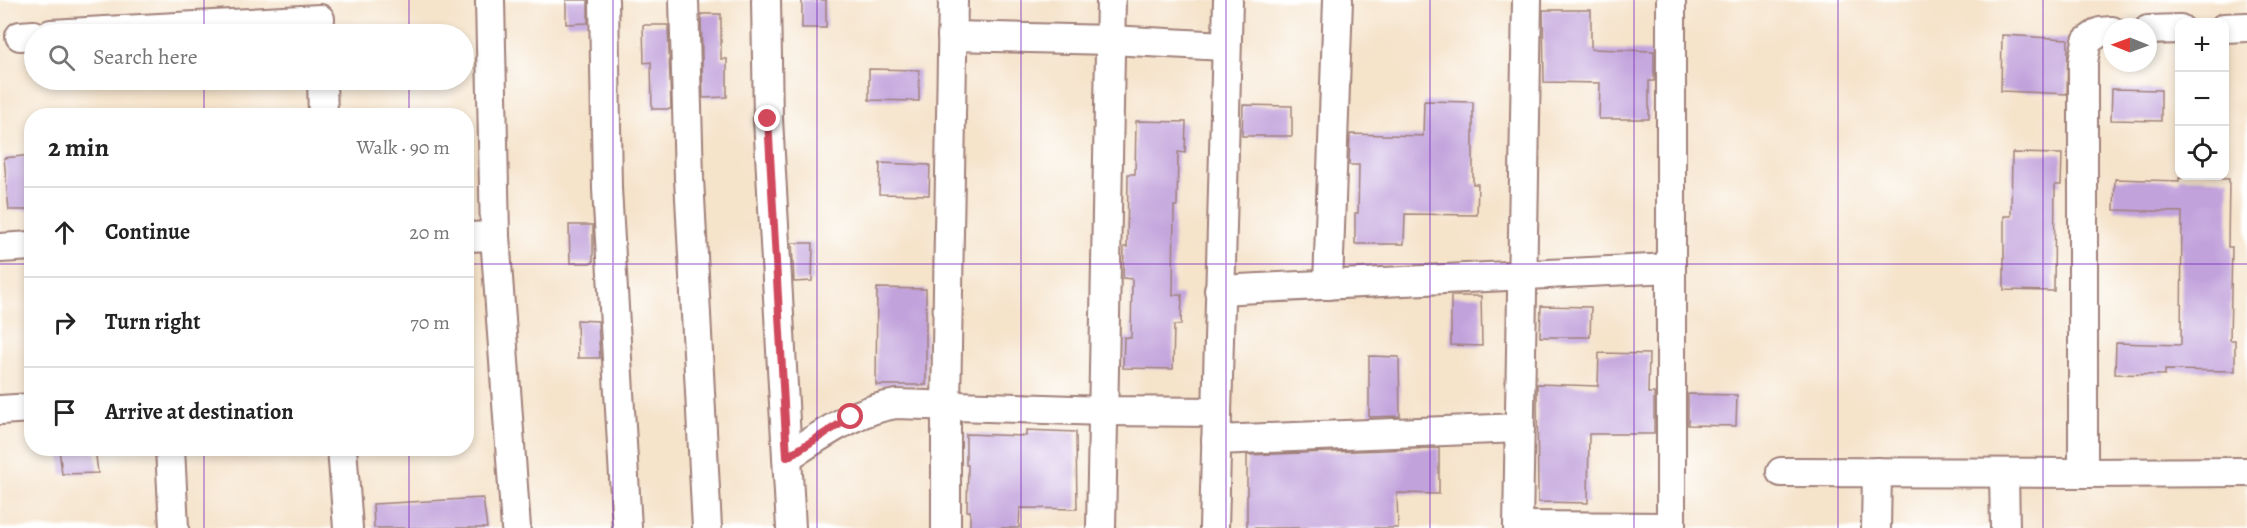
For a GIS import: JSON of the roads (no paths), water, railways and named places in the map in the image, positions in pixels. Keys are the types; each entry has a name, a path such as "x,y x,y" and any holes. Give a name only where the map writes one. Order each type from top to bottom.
{"street":[{"path":"490,0 495,236 516,528"},
{"path":"604,0 607,189 627,528"},
{"path":"684,0 689,178 707,528"},
{"path":"766,0 768,119 791,528"},
{"path":"946,528 953,0"},
{"path":"1101,528 1111,0"},
{"path":"1214,528 1228,0"},
{"path":"1328,285 1338,0"},
{"path":"1527,0 1518,527 1671,527 1671,0"},
{"path":"219,24 320,18"},
{"path":"2229,28 2247,27"},
{"path":"2157,30 2175,29"},
{"path":"2083,473 2083,62 2087,41 2103,32"},
{"path":"952,36 1225,46"},
{"path":"322,90 323,108"},
{"path":"474,237 495,236"},
{"path":"0,248 24,246"},
{"path":"1219,290 1671,268"},
{"path":"787,457 851,417 874,408 896,404 1103,411 1216,412"},
{"path":"0,410 24,408"},
{"path":"1216,440 1520,428"},
{"path":"170,456 174,528"},
{"path":"343,456 348,528"},
{"path":"1781,472 2247,472"},
{"path":"1876,528 1877,472"},
{"path":"2004,472 2005,528"}]}
